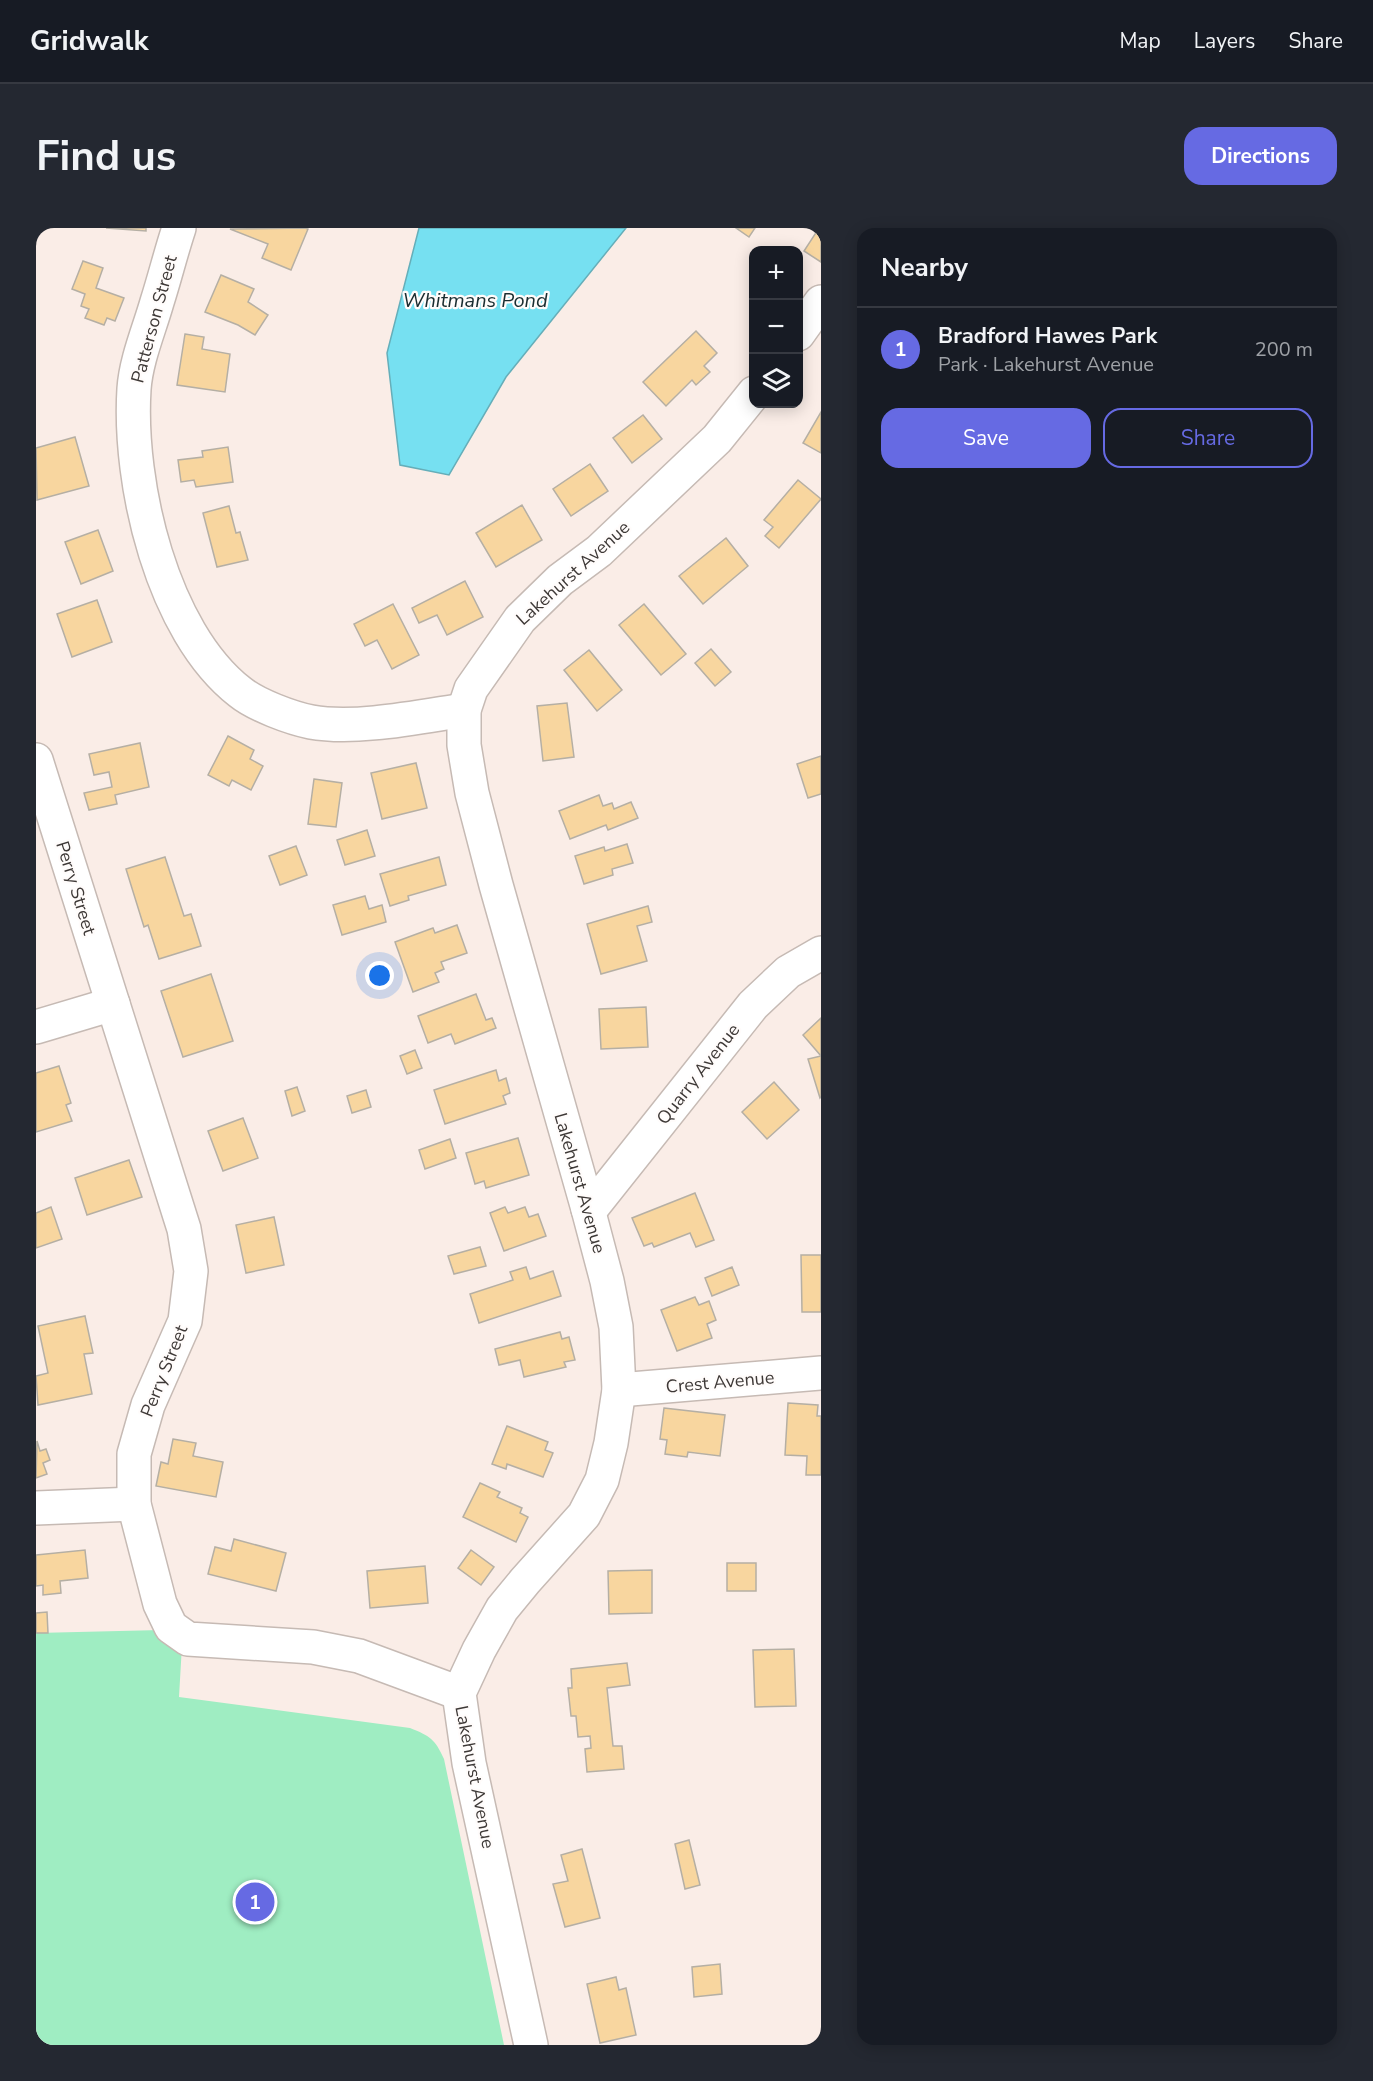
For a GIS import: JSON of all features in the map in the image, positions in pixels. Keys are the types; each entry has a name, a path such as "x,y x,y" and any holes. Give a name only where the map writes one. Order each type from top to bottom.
{"street":[{"name":"Patterson Street","path":"179,228 144,342 134,388 135,460 142,504 158,557 172,597 191,635 214,667 241,693 271,708 310,722 350,724 464,710"},
{"path":"803,327 821,302"},
{"name":"Lakehurst Avenue","path":"531,2045 469,1763 459,1693 502,1609 584,1515 602,1480 611,1443 619,1390 616,1327 607,1281 588,1209 472,793 464,745 464,710 471,689 520,619 560,580 599,551 717,439 749,398"},
{"name":"Perry Street","path":"36,759 50,854 113,1004 183,1229 191,1271 184,1321 148,1405 134,1454 134,1504 160,1604 171,1627 188,1639 313,1647 359,1656 459,1693"},
{"name":"Quarry Avenue","path":"588,1209 594,1205 753,1005 789,972 821,953"},
{"path":"36,1027 113,1004"},
{"name":"Crest Avenue","path":"619,1390 821,1373"},
{"path":"36,1508 134,1504"}],"green space":[{"path":"161,1630 182,1645 179,1697 410,1728 427,1736 435,1743 444,1759 504,2045 36,2045 36,1633"}],"water":[{"name":"Whitmans Pond","path":"419,228 626,228 506,377 449,475 400,465 387,353"}],"building":[{"path":"106,228 146,228 146,231"},
{"path":"736,228 755,228 749,237"},
{"path":"821,228 821,262 804,251"},
{"path":"230,229 308,229 291,270 262,258 268,244"},
{"path":"83,261 103,268 96,288 124,298 115,321 107,318 104,325 85,318 89,309 81,306 85,294 72,289"},
{"path":"221,275 254,289 248,302 268,315 255,335 238,325 205,312"},
{"path":"696,331 717,353 704,366 710,372 696,385 692,380 666,406 643,382"},
{"path":"185,334 204,337 202,349 230,354 225,392 177,385"},
{"path":"821,412 821,453 803,443"},
{"path":"643,415 662,439 632,463 613,438"},
{"path":"75,437 89,486 37,500 36,448"},
{"path":"228,447 233,482 196,487 194,480 181,482 178,460 203,457 202,451"},
{"path":"590,464 608,491 571,516 553,489"},
{"path":"798,480 821,499 779,548 765,536 773,527 764,520"},
{"path":"522,505 542,540 496,567 476,533"},
{"path":"229,506 236,533 240,532 248,560 217,567 203,513"},
{"path":"98,530 113,571 81,584 65,542"},
{"path":"726,538 748,566 703,604 679,576"},
{"path":"465,581 483,617 447,635 437,615 419,623 412,608"},
{"path":"97,600 112,642 72,657 57,614"},
{"path":"393,604 419,655 392,669 377,640 365,646 354,624"},
{"path":"644,604 686,654 661,675 619,625"},
{"path":"711,649 731,672 715,686 695,663"},
{"path":"589,650 622,690 597,711 564,670"},
{"path":"567,703 574,757 543,761 537,706"},
{"path":"228,736 254,750 250,759 263,766 251,790 232,780 229,786 208,775"},
{"path":"140,743 149,787 115,795 117,804 89,810 84,793 112,787 109,772 94,775 89,754"},
{"path":"821,756 821,794 808,798 797,764"},
{"path":"416,763 427,808 382,819 371,773"},
{"path":"314,779 342,783 336,827 308,824"},
{"path":"599,795 603,806 612,803 614,809 631,802 638,818 608,830 606,825 570,839 559,811"},
{"path":"367,830 375,856 345,865 337,840"},
{"path":"627,844 633,863 612,869 613,875 584,884 575,856 604,847 605,851"},
{"path":"296,846 307,875 280,885 269,856"},
{"path":"165,857 184,916 191,914 201,946 159,959 148,925 144,927 126,869"},
{"path":"439,857 446,885 408,896 409,900 390,906 380,874"},
{"path":"365,896 369,909 382,905 386,922 342,935 333,905"},
{"path":"648,906 652,922 637,926 647,961 601,974 587,924"},
{"path":"457,925 467,953 441,962 444,969 435,973 439,982 413,992 395,942 433,928 435,933"},
{"path":"211,974 233,1041 183,1057 161,991"},
{"path":"476,994 486,1020 492,1018 496,1028 455,1044 451,1034 428,1043 418,1016"},
{"path":"646,1007 648,1047 601,1049 599,1009"},
{"path":"821,1018 821,1056 803,1035"},
{"path":"415,1050 422,1068 407,1074 400,1056"},
{"path":"821,1056 821,1097 820,1098 808,1059"},
{"path":"59,1066 71,1103 66,1105 72,1121 36,1132 36,1073"},
{"path":"496,1070 499,1081 506,1078 510,1093 503,1096 506,1104 445,1124 434,1090"},
{"path":"774,1082 799,1110 767,1139 742,1112"},
{"path":"297,1087 305,1111 292,1116 285,1091"},
{"path":"366,1090 371,1107 352,1113 347,1096"},
{"path":"243,1118 258,1158 223,1171 208,1131"},
{"path":"518,1138 529,1175 486,1188 484,1181 475,1184 466,1153"},
{"path":"450,1139 456,1158 425,1169 419,1150"},
{"path":"129,1160 142,1197 87,1215 75,1178"},
{"path":"695,1193 714,1240 696,1247 690,1233 654,1247 652,1243 644,1246 632,1218"},
{"path":"51,1207 62,1239 36,1248 36,1213"},
{"path":"505,1207 508,1213 525,1207 529,1217 538,1214 546,1236 504,1251 490,1213"},
{"path":"274,1217 284,1265 246,1273 236,1225"},
{"path":"480,1247 486,1266 454,1274 448,1256"},
{"path":"801,1255 821,1255 821,1312 802,1312"},
{"path":"526,1267 530,1279 553,1271 561,1296 479,1323 470,1294 513,1280 510,1272"},
{"path":"732,1267 739,1285 712,1296 705,1278"},
{"path":"695,1297 699,1305 709,1301 716,1320 707,1324 712,1338 677,1351 661,1310"},
{"path":"85,1316 93,1353 84,1354 92,1394 38,1405 36,1376 48,1373 38,1326"},
{"path":"560,1332 562,1339 569,1337 575,1360 564,1362 566,1367 524,1377 520,1360 499,1365 495,1349"},
{"path":"788,1403 818,1405 817,1416 821,1416 821,1475 806,1475 807,1456 785,1455"},
{"path":"664,1408 725,1415 720,1456 688,1452 687,1457 665,1454 667,1440 660,1439"},
{"path":"507,1426 548,1442 545,1450 553,1453 543,1477 507,1464 506,1469 492,1464"},
{"path":"173,1439 196,1443 193,1456 223,1462 216,1497 156,1486 161,1462 168,1464"},
{"path":"37,1441 40,1451 46,1449 50,1460 43,1463 47,1474 36,1478"},
{"path":"480,1483 500,1492 497,1497 522,1508 520,1513 528,1517 516,1542 463,1517"},
{"path":"234,1539 286,1553 276,1591 208,1574 215,1547 231,1551"},
{"path":"85,1550 88,1578 60,1581 61,1593 43,1595 43,1585 36,1586 36,1555"},
{"path":"471,1550 494,1567 481,1585 458,1568"},
{"path":"727,1563 756,1563 756,1591 727,1591"},
{"path":"425,1566 428,1603 370,1608 367,1571"},
{"path":"652,1570 652,1613 609,1614 608,1571"},
{"path":"47,1612 48,1633 36,1633 36,1613"},
{"path":"794,1649 796,1706 755,1707 753,1650"},
{"path":"627,1663 630,1685 607,1688 613,1746 622,1746 624,1769 587,1772 585,1749 591,1748 590,1736 578,1737 576,1716 571,1716 568,1688 572,1688 571,1669"},
{"path":"689,1840 700,1885 685,1889 675,1844"},
{"path":"582,1849 600,1918 565,1927 553,1884 568,1881 561,1855"},
{"path":"720,1964 722,1994 694,1997 692,1967"},
{"path":"616,1977 619,1990 626,1988 636,2035 600,2043 587,1984"}],"place":[{"name":"Bradford Hawes Park","path":"255,1902"}]}
